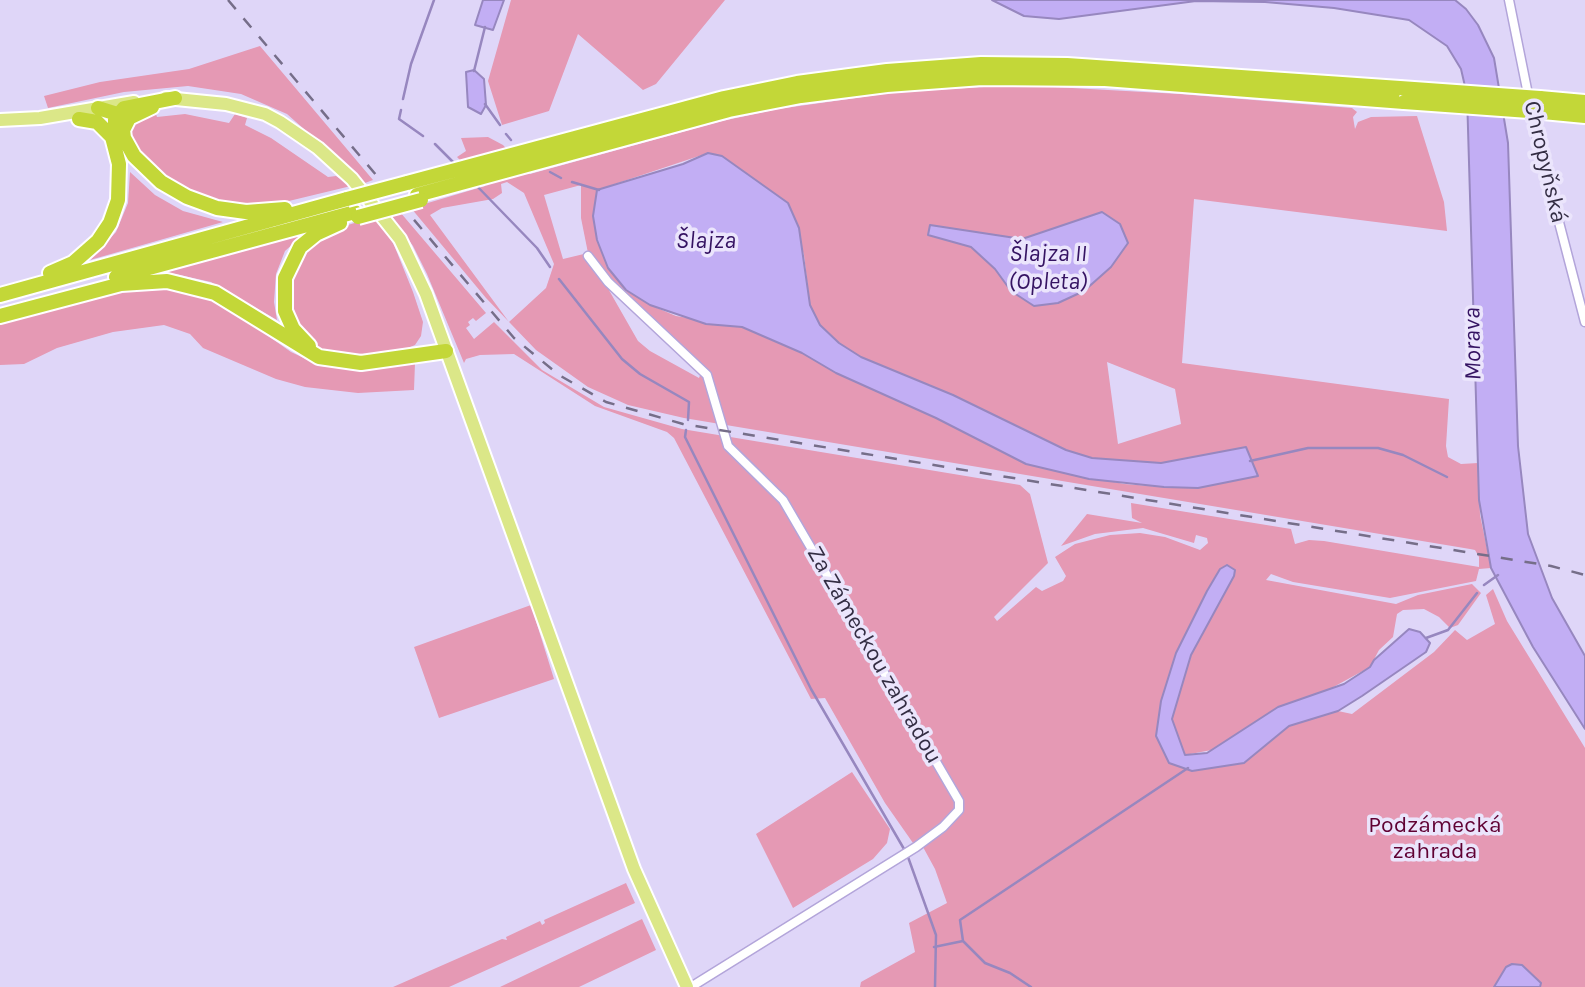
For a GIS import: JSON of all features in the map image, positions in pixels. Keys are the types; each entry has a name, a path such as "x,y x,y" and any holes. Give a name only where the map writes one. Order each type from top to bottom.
{"highway":[{"path":"0,309 351,205 405,180 509,151 759,90 841,76 934,67 1067,65 1402,95"},
{"path":"79,119 103,125 161,182 210,206 246,212 419,197 729,110 843,90 936,80 1105,79 1542,105 1585,102"},
{"path":"98,108 117,114 130,106 175,99"},
{"path":"1542,105 1585,116"},
{"path":"120,142 129,118 152,107"},
{"path":"0,288 63,268 98,242 110,223 118,200 120,142 117,114"},
{"path":"0,295 351,205"},
{"path":"338,361 313,349 293,329 285,311 285,278 291,260 308,240 335,224 351,205"},
{"path":"0,316 121,284 167,281 215,293 319,357 338,361 374,362 446,351"}],"main road":[{"path":"0,120 40,118 175,99 226,104 265,114 299,134 362,189 400,239 426,294 634,869 666,945 689,987"},
{"path":"0,120 37,123 117,114 152,107 199,105 234,111 272,125 328,157"}],"street":[{"name":"Chropyňská","path":"1509,0 1536,134 1585,322"},
{"name":"Za Zámeckou zahradou","path":"589,256 608,282 707,375 728,446 783,500 959,801 959,810 943,827 916,847 689,987"}],"green space":[{"path":"511,0 725,0 656,84 643,90 578,34 549,111 502,125 488,81"},
{"path":"260,46 373,180 365,183 287,114 241,94 188,86 124,92 48,108 44,96 100,82 189,69"},
{"name":"Podzámecká zahrada","path":"1018,85 1180,94 1352,108 1357,112 1353,117 1355,129 1358,122 1371,117 1417,116 1444,202 1447,231 1194,199 1182,363 1449,399 1446,446 1448,457 1461,464 1478,463 1480,515 1491,568 1479,569 1476,581 1390,598 1293,582 1271,574 1266,580 1396,604 1418,595 1472,584 1481,593 1458,625 1450,628 1439,617 1424,609 1403,610 1397,614 1393,637 1379,650 1370,667 1222,748 1185,755 1172,719 1191,655 1234,576 1227,565 1156,736 1192,771 1244,763 1289,726 1338,711 1352,714 1434,652 1455,630 1467,640 1495,624 1486,595 1493,589 1507,621 1585,748 1585,987 860,987 861,982 915,952 909,923 947,903 935,869 923,847 913,843 885,803 825,698 811,699 674,438 667,432 595,406 514,354 480,355 466,359 464,363 427,274 413,246 391,215 400,212 486,313 476,321 473,318 468,322 470,325 466,328 474,339 494,322 542,370 604,407 682,429 1020,485 1030,494 1048,563 994,617 997,621 1036,587 1042,591 1063,581 1066,576 1055,557 1075,544 1110,535 1140,533 1165,537 1200,550 1208,543 1207,538 1196,535 1194,543 1143,528 1095,534 1061,546 1087,514 1142,523 1132,518 1131,503 1291,529 1295,544 1309,540 1324,541 1479,567 1479,557 1475,550 1470,549 684,418 628,405 588,387 536,350 509,322 486,298 411,208 485,186 457,157 466,151 461,138 488,137 503,145 530,174 722,121 778,109 898,92","holes":["708,153 722,156 788,203 804,255 810,305 820,325 839,343 861,357 953,395 1066,450 1092,458 1161,463 1246,448 1257,476 1198,488 1164,487 1124,484 1026,464 936,418 836,373 802,353 742,327 676,316 650,305 626,290 593,216 597,190","507,182 524,193 554,264 546,288 509,322 430,215 442,208 493,199 502,193 501,184","581,185 581,218 588,253 563,259 544,195","1102,213 1011,291 995,269 971,247 930,225 1022,239","606,285 701,373 699,378 650,351 638,341","1107,362 1175,389 1181,424 1118,444"]},
{"path":"155,111 157,117 185,114 229,123 235,114 247,118 245,125 271,138 328,177 336,176 351,186 264,207 232,206 198,197 166,181 138,149 131,132 132,124"},
{"path":"130,172 155,195 183,211 223,222 90,260 116,232 128,203"},
{"path":"377,216 394,245 413,292 423,322 421,336 415,345 401,351 374,355 335,354 318,348 309,341 291,317 287,291 300,253 335,229"},
{"path":"304,234 285,251 276,274 274,302 277,320 211,282 166,272"},
{"path":"164,287 223,304 291,352 321,366 351,369 415,363 414,390 358,393 305,387 276,379 203,348 190,334 164,325 113,332 57,348 24,364 0,365 0,321 115,290"},
{"path":"531,605 554,679 439,718 414,647"},
{"path":"852,772 890,829 887,843 873,859 793,908 756,834"},
{"path":"626,883 635,903 449,987 393,987 502,939 507,940 506,937 540,921 542,925 544,920"},
{"path":"642,919 656,950 579,987 500,987"}],"water":[{"path":"483,0 504,0 493,30 475,25"},
{"path":"992,0 1455,0 1466,9 1478,25 1494,58 1508,143 1518,446 1528,534 1552,598 1585,656 1585,729 1533,647 1491,568 1479,500 1467,95 1461,69 1447,46 1409,20 1334,8 1265,2 1196,1 1059,19 1024,16"},
{"path":"474,70 484,79 486,105 481,114 468,107 466,72"},
{"name":"Šlajza","path":"708,153 722,156 788,203 799,228 810,305 820,325 839,343 861,357 953,395 1066,450 1092,458 1161,463 1246,447 1258,476 1198,488 1164,487 1089,479 1026,464 936,418 836,373 802,353 742,327 706,324 650,305 626,290 608,268 597,240 593,216 597,190 683,164"},
{"name":"Šlajza II (Opleta)","path":"1102,212 1120,224 1128,243 1111,267 1084,291 1058,303 1034,306 1011,291 995,269 971,247 928,235 930,225 1022,239"},
{"path":"1227,565 1235,570 1234,576 1191,655 1172,719 1185,755 1207,753 1278,707 1344,684 1370,667 1374,660 1409,629 1420,632 1430,643 1426,652 1362,696 1338,711 1289,726 1244,763 1192,771 1169,763 1156,736 1161,701 1176,653 1207,591 1220,569"},
{"path":"1512,964 1522,965 1541,983 1540,987 1494,987 1506,967"}],"waterway":[{"path":"403,99 411,64 434,0"},
{"path":"474,71 485,27"},
{"path":"485,104 500,125"},
{"path":"401,110 399,119 423,136"},
{"path":"506,134 511,140"},
{"path":"435,144 455,164"},
{"path":"550,172 561,178"},
{"path":"572,182 599,190"},
{"path":"474,183 537,248 550,267"},
{"path":"559,279 622,359 640,374 689,402 688,420"},
{"path":"686,430 685,437 811,689 904,849"},
{"path":"1250,461 1308,448 1378,448 1403,455 1447,477"},
{"path":"1484,585 1498,575"},
{"path":"1426,638 1448,630 1477,593"},
{"path":"963,941 960,920 1188,768"},
{"path":"908,857 936,935 935,987"},
{"path":"934,947 963,941 985,963 1010,973 1031,987"}],"railway":[{"path":"228,0 514,338 559,375 606,402 683,424 1551,566 1585,575"}],"water label":[{"name":"Morava","path":"1473,344"}]}
